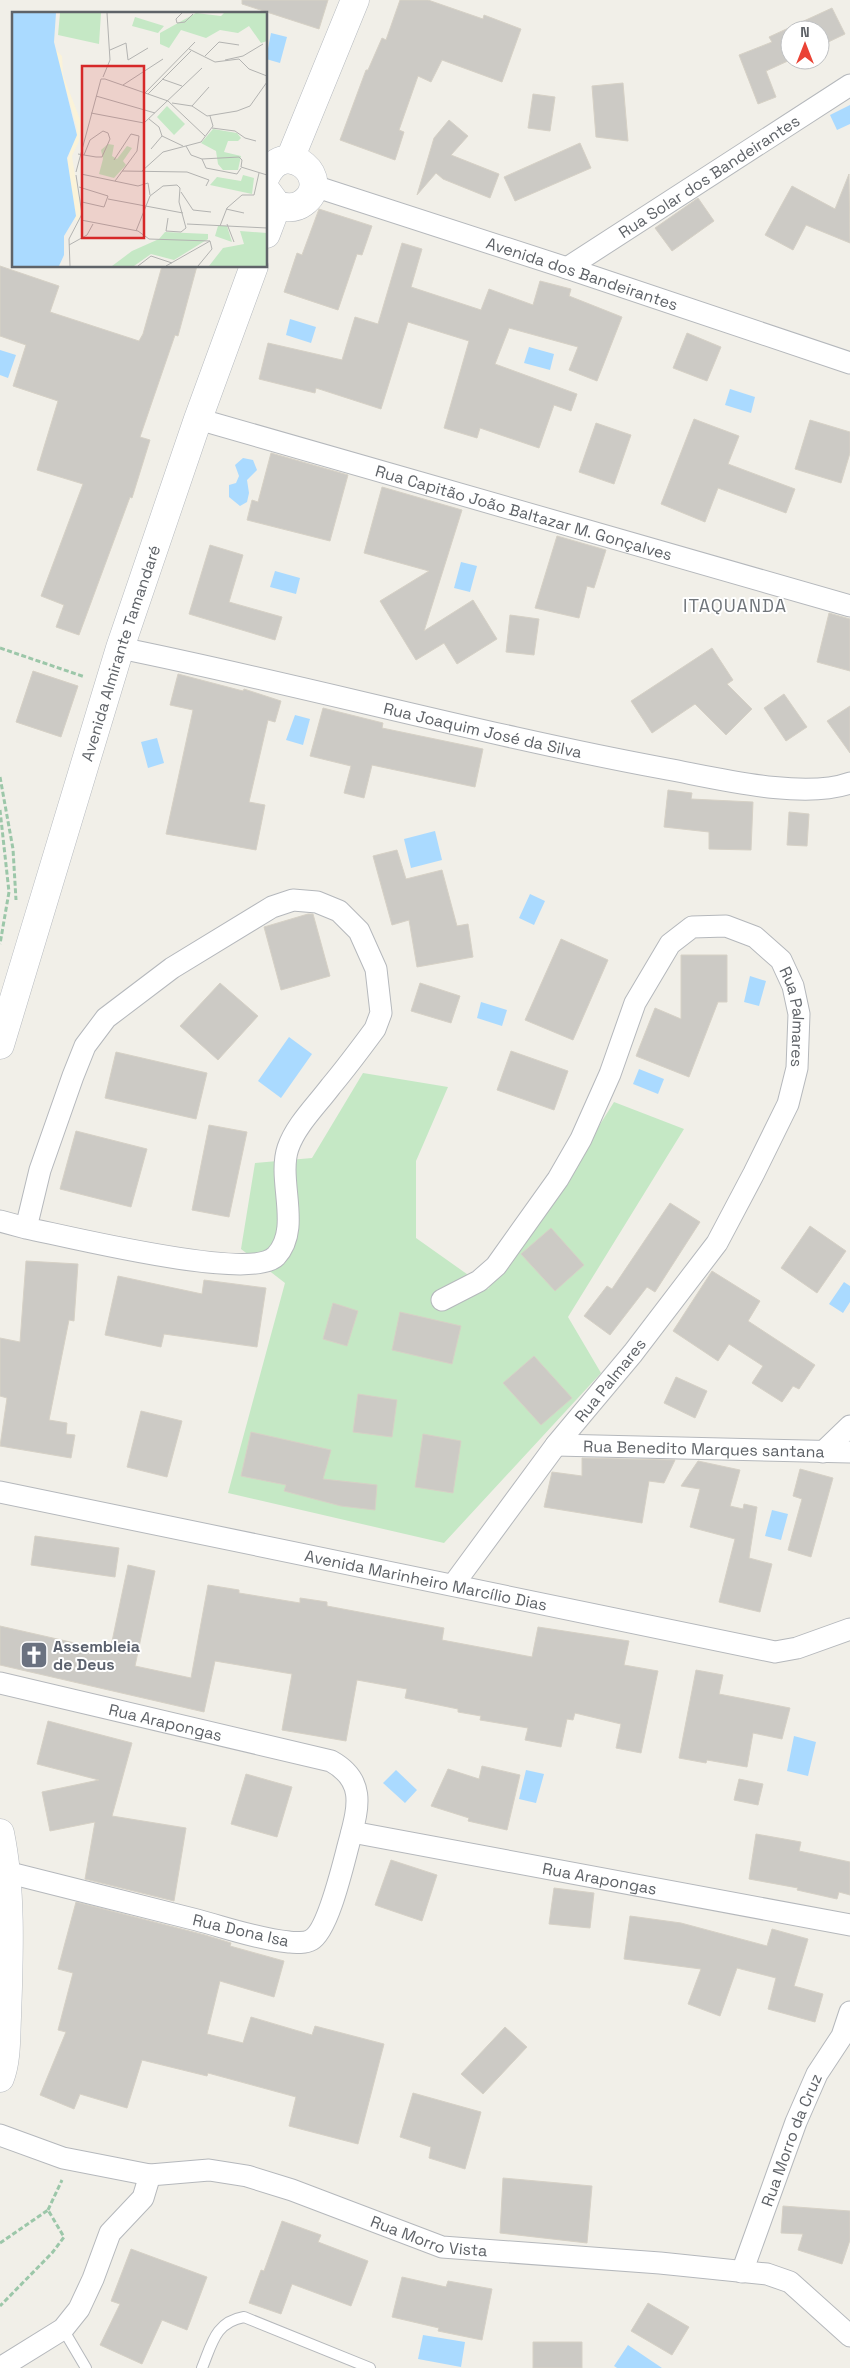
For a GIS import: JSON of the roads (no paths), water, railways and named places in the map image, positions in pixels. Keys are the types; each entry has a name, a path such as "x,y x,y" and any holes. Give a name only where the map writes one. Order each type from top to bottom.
{"main road":[{"path":"290,159 355,0"},
{"path":"268,173 275,164 290,159 305,165 313,178 314,186 312,194 300,205 285,207 272,197 268,222"},
{"name":"Avenida Almirante Tamandaré","path":"0,1045 120,648 198,419 253,268"},
{"path":"0,1833 6,1872 8,1975 6,2044 0,2078"}],"street":[{"name":"Rua Solar dos Bandeirantes","path":"567,268 850,85"},
{"name":"Avenida dos Bandeirantes","path":"314,186 850,363"},
{"name":"Rua Capitão João Baltazar M. Gonçalves","path":"198,419 850,606"},
{"name":"Rua Joaquim José da Silva","path":"120,648 596,756 724,780 803,790 827,789 850,783"},
{"path":"0,1221 26,1228 199,1262 236,1264 262,1261 275,1256 286,1237 285,1182 288,1150 300,1125 375,1029 381,1013 376,969 359,931 339,911 317,902 293,900 272,907 172,968 106,1018 85,1046 73,1076 40,1170 26,1228"},
{"name":"Rua Palmares","path":"442,1300 479,1281 496,1266 558,1179 581,1139 610,1074 635,1003 670,944 692,927 726,926 755,937 781,960 793,986 799,1014 797,1068 788,1104 717,1244 633,1353 556,1445 453,1585"},
{"path":"823,1452 850,1426"},
{"name":"Rua Benedito Marques santana","path":"556,1445 850,1452"},
{"name":"Avenida Marinheiro Marcílio Dias","path":"0,1492 775,1652 797,1648 850,1629"},
{"name":"Rua Arapongas","path":"0,1683 331,1761"},
{"name":"Rua Dona Isa","path":"6,1872 289,1942 312,1940 323,1926 352,1832 359,1796 346,1769 331,1761"},
{"name":"Rua Arapongas","path":"352,1832 850,1925"},
{"name":"Rua Morro da Cruz","path":"742,2272 796,2122 817,2074 842,2036 850,2012"},
{"name":"Rua Morro Vista","path":"0,2135 63,2158 150,2175 209,2170 247,2176 292,2190 442,2247 660,2263 767,2274 790,2282 850,2336"},
{"path":"0,2368 63,2329 79,2309 93,2279 110,2233 143,2198 150,2175"}],"lane":[{"path":"202,2368 218,2332 230,2322 244,2318 370,2368"},
{"path":"63,2329 86,2368"}],"water":[{"path":"271,33 287,37 280,63 268,60"},
{"path":"850,105 850,124 837,130 830,115"},
{"path":"290,319 316,327 311,343 286,335"},
{"path":"529,347 554,354 550,370 524,363"},
{"path":"0,350 16,355 8,378 0,375"},
{"path":"730,389 755,397 751,413 725,405"},
{"path":"243,458 253,460 257,470 247,480 249,493 247,502 240,506 229,497 229,485 236,483 239,476 235,465"},
{"path":"461,562 477,566 470,592 454,588"},
{"path":"275,571 300,578 296,594 270,587"},
{"path":"295,715 310,719 303,745 286,740"},
{"path":"157,738 164,763 148,768 141,742"},
{"path":"435,831 442,860 411,868 404,839"},
{"path":"530,894 545,901 534,925 519,918"},
{"path":"750,976 766,981 759,1006 744,1002"},
{"path":"481,1002 507,1010 502,1026 477,1018"},
{"path":"289,1037 312,1054 281,1098 258,1081"},
{"path":"639,1069 664,1079 658,1094 633,1084"},
{"path":"844,1282 850,1286 850,1302 843,1313 829,1304"},
{"path":"772,1510 788,1514 781,1540 765,1536"},
{"path":"794,1736 816,1742 808,1776 787,1771"},
{"path":"396,1770 417,1790 405,1803 383,1783"},
{"path":"526,1770 544,1774 536,1803 519,1799"},
{"path":"423,2335 465,2342 461,2367 418,2359"},
{"path":"628,2345 662,2368 617,2368 614,2366"}],"place":[{"name":"Assembleia de Deus","path":"34,1655"}],"district":[{"name":"ITAQUANDA","path":"735,606"}]}
